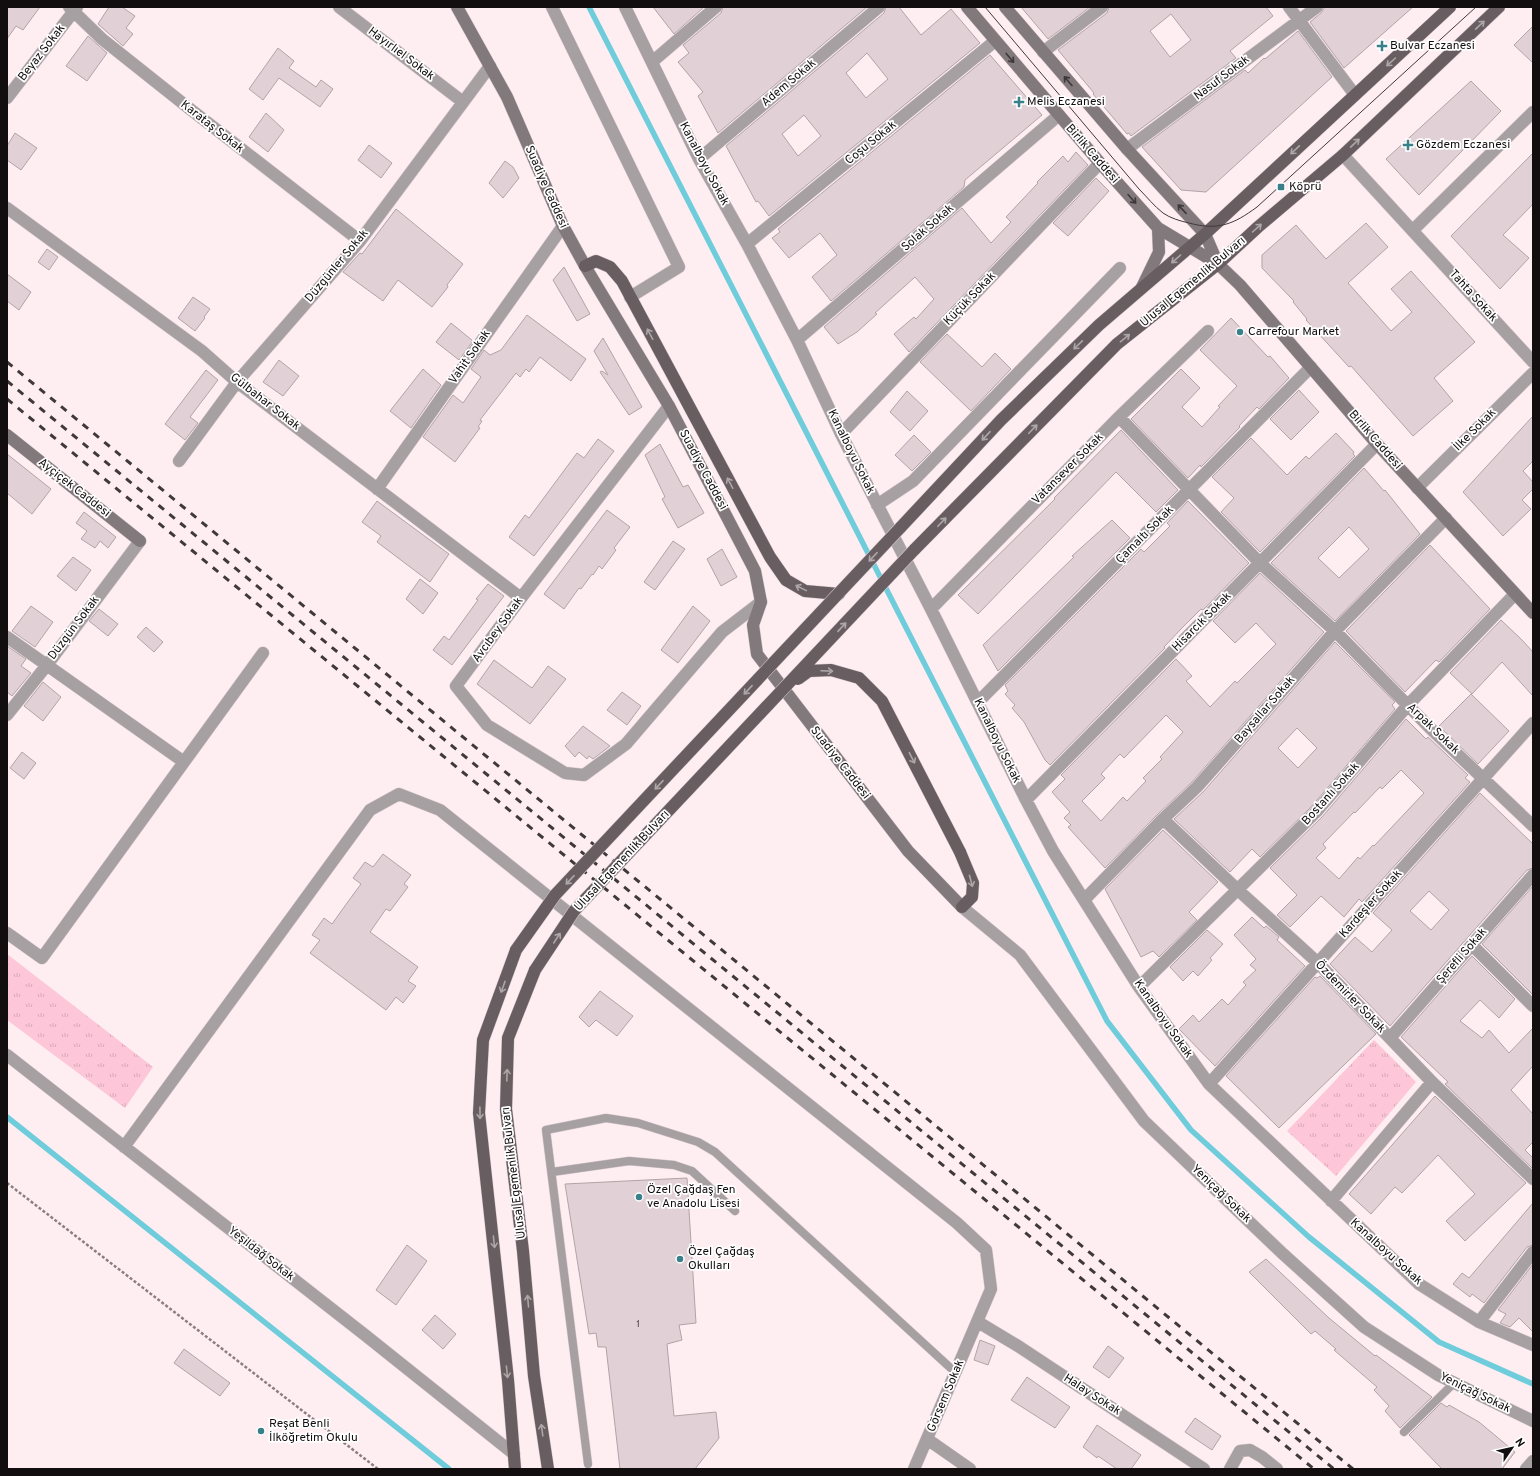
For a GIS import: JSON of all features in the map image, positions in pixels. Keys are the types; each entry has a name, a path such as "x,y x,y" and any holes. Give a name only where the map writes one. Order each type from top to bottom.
{"main road":[{"name":"Suadiye Caddesi","path":"457,7 507,97 563,226 585,266 669,406 755,571 761,602 753,625 757,654 908,852 962,907"},
{"name":"Birlik Caddesi","path":"967,7 1100,163 1158,228 1218,264 1240,285 1377,444 1533,613"},
{"name":"Birlik Caddesi","path":"1006,7 1127,149 1205,234 1218,264"},
{"path":"514,1469 508,1372 479,1114 484,1040 516,950 555,895 1001,420 1099,325 1205,234 1450,7"},
{"name":"Ulusal Egemenlik Bulvarı","path":"548,1469 534,1376 523,1251 506,1109 508,1038 535,970 574,911 914,550 1117,344 1218,264 1258,227 1343,155 1499,7"},
{"path":"1141,289 1160,252 1158,228"},
{"path":"585,266 596,261 610,267 622,281 770,557 786,580 805,591 839,594"},
{"name":"Ayçiçek Caddesi","path":"7,435 140,541"},
{"path":"781,692 809,671 831,670 859,678 882,701 960,852 973,883 972,897 962,907"}],"street":[{"name":"Hayırlıel Sokak","path":"339,7 463,102"},
{"path":"552,7 679,267 630,297"},
{"name":"Kanalboyu Sokak","path":"625,7 699,159 747,244 797,340 841,434 931,609 1026,800 1053,851 1140,987 1209,1084 1419,1284 1479,1322 1533,1345"},
{"path":"652,62 716,7"},
{"name":"Adem Sokak","path":"699,159 879,7"},
{"path":"1044,52 1102,7"},
{"path":"1289,7 1355,95"},
{"name":"Nasuf Sokak","path":"1127,149 1317,7"},
{"name":"Beyaz Sokak","path":"7,98 73,8"},
{"name":"Karataş Sokak","path":"73,8 102,39 360,241"},
{"name":"Coşu Sokak","path":"747,244 995,41"},
{"name":"Düzgünler Sokak","path":"178,461 237,382 360,241 490,66"},
{"path":"1413,230 1533,112"},
{"name":"Solak Sokak","path":"797,340 1059,115"},
{"name":"Tahta Sokak","path":"1343,155 1533,362"},
{"name":"Küçük Sokak","path":"841,434 1100,163"},
{"name":"Gülbahar Sokak","path":"7,208 202,351 237,382 521,598"},
{"name":"Vahit Sokak","path":"378,489 563,226"},
{"path":"877,505 913,481 1120,268"},
{"name":"Vatansever Sokak","path":"931,609 1120,417 1208,331"},
{"name":"Çamaltı Sokak","path":"978,702 1312,367"},
{"name":"İlke Sokak","path":"1417,488 1533,373"},
{"name":"Avcıbey Sokak","path":"669,406 521,598 456,686 487,725 565,773 584,775 626,744 722,632 761,602"},
{"name":"Arpak Sokak","path":"1120,417 1260,563 1335,631 1408,705 1533,826"},
{"name":"Hisarcık Sokak","path":"1026,800 1377,444"},
{"name":"Baysallar Sokak","path":"1084,900 1163,819 1197,787 1335,631 1446,518"},
{"name":"Düzgün Sokak","path":"7,715 47,665 140,541"},
{"name":"Bostanlı Sokak","path":"1140,987 1316,812 1408,705 1515,594"},
{"path":"7,637 184,762"},
{"path":"7,933 42,958 263,653"},
{"name":"Kardeşler Sokak","path":"1209,1084 1533,723"},
{"name":"Görsem Sokak","path":"124,1147 370,810 400,794 440,810 957,1223 986,1250 991,1289 914,1469"},
{"name":"Özdemirler Sokak","path":"1163,819 1238,890 1318,962 1432,1082 1533,1179"},
{"name":"Şerefli Sokak","path":"1390,1038 1533,875"},
{"name":"Yeniçağ Sokak","path":"962,907 1020,955 1144,1121 1282,1252 1364,1327 1438,1375 1533,1421"},
{"path":"1472,945 1533,1006"},
{"name":"Yeşildağ Sokak","path":"7,1055 365,1335 514,1454"},
{"path":"1331,1201 1432,1082"},
{"path":"1479,1322 1533,1252"},
{"name":"Halay Sokak","path":"978,1322 1018,1346 1204,1469"},
{"path":"927,1439 970,1469"},
{"path":"1230,1469 1240,1451 1250,1450 1277,1469"},
{"path":"1526,1469 1533,1461"}],"lane":[{"path":"588,1464 546,1130 606,1118 638,1123 698,1142 715,1152 956,1373"},
{"path":"552,1172 629,1161 674,1165 692,1171 734,1211"},
{"path":"1404,1432 1454,1383"}],"path":[{"path":"7,1183 378,1469"}],"green space":[{"path":"7,954 153,1067 125,1108 7,1020"},
{"path":"1374,1040 1416,1082 1336,1176 1287,1131"}],"building":[{"path":"7,7 40,7 23,30 16,26 7,39"},
{"path":"109,7 122,7 135,16 126,28 133,34 123,46 98,24"},
{"path":"653,7 704,7 674,34"},
{"path":"723,7 867,7 718,133 698,96 703,92 678,62 689,53 683,45 721,13"},
{"path":"886,7 899,7 921,35 951,9 980,43 769,216 758,201 756,202 726,146 884,13","holes":["867,53 888,79 866,98 846,73","804,115 821,136 798,156 782,134"]},
{"path":"1021,7 1090,7 1048,39"},
{"path":"1109,7 1266,7 1273,16 1230,51 1236,58 1131,136 1129,133 1127,134 1093,94 1094,93 1058,50 1107,13","holes":["1171,14 1191,40 1170,57 1150,31"]},
{"path":"1325,7 1413,7 1344,68 1310,22 1321,13"},
{"path":"1533,26 1533,63 1514,45"},
{"path":"1298,31 1332,77 1206,192 1181,190 1142,147 1245,70 1248,73"},
{"path":"88,36 107,53 87,81 66,66"},
{"path":"278,48 294,61 289,68 316,87 321,80 333,89 320,107 279,78 263,100 249,89"},
{"path":"990,55 1042,115 965,180 964,187 831,301 812,277 837,255 820,233 789,258 772,238 780,232 778,229"},
{"path":"1471,81 1501,111 1419,195 1386,159"},
{"path":"266,113 284,130 268,152 249,137"},
{"path":"15,133 37,148 21,170 7,160 7,146"},
{"path":"369,145 392,163 381,178 358,160"},
{"path":"1076,152 1088,165 909,352 894,334 914,317 916,319 934,299 915,277 875,313 877,314 857,332 838,344 824,327 962,208 991,243 1011,222 1006,217 1038,183 1037,182 1063,156 1068,162"},
{"path":"1533,153 1533,204 1503,235 1529,258 1500,289 1451,236"},
{"path":"505,161 513,167 519,178 503,198 489,183"},
{"path":"1096,178 1109,191 1068,236 1053,223"},
{"path":"396,209 463,264 447,285 448,287 432,307 398,280 383,301 343,272 360,253 362,254"},
{"path":"1366,223 1388,247 1348,283 1391,331 1412,312 1391,289 1411,271 1475,342 1434,378 1453,401 1413,436 1351,366 1349,367 1306,320 1307,319 1293,302 1294,301 1262,268 1262,255 1296,225 1326,259"},
{"path":"47,249 58,257 49,270 38,262"},
{"path":"564,267 590,314 577,321 553,280"},
{"path":"7,274 31,292 19,310 7,301"},
{"path":"193,297 210,309 195,331 178,318"},
{"path":"527,315 586,359 571,381 540,357 529,372 526,369 520,377 516,373 480,420 482,421 478,427 480,428 455,462 423,437 453,395 463,403 481,377 471,369 484,350 490,355 501,350"},
{"path":"1231,318 1268,357 1270,356 1289,378 1259,409 1257,407 1239,426 1240,427 1201,467 1200,465 1188,478 1131,419 1181,369 1200,388 1182,407 1202,427 1220,407 1218,406 1237,386 1200,350"},
{"path":"451,323 473,341 459,360 436,342"},
{"path":"947,334 982,367 995,353 1011,369 971,411 920,362"},
{"path":"603,338 642,407 629,415 600,372 602,371 608,375 594,351"},
{"path":"279,360 299,376 283,396 263,382"},
{"path":"423,369 441,385 411,428 390,411"},
{"path":"206,370 218,380 190,417 198,423 185,440 165,424"},
{"path":"1299,390 1319,412 1291,440 1270,419"},
{"path":"907,391 928,411 910,431 890,412"},
{"path":"1533,416 1533,461 1523,471 1533,482 1533,489 1522,500 1531,509 1503,536 1463,492"},
{"path":"1121,430 1178,490 1156,512 1116,472 978,614 958,595 1055,499 1054,498"},
{"path":"1336,433 1354,452 1353,454 1355,456 1260,552 1221,512 1234,498 1212,477 1251,438 1287,475 1306,456 1309,459"},
{"path":"914,435 931,452 912,471 895,455"},
{"path":"598,439 614,451 534,556 509,537 525,515 529,518 577,453 584,458"},
{"path":"660,444 683,487 688,485 704,513 678,528 662,499 665,497 645,455"},
{"path":"7,454 51,489 32,514 7,493"},
{"path":"1364,468 1384,491 1385,490 1420,534 1335,621 1271,563","holes":["1349,527 1369,549 1339,578 1318,558"]},
{"path":"377,501 449,554 430,582 377,542 381,536 362,522"},
{"path":"1188,501 1249,563 1203,610 1201,609 1182,628 1164,647 1165,648 1050,765 1045,760 1024,722 1012,708 1015,705 1005,694 1008,691 1005,685 1141,549 1144,552 1170,526 1167,523"},
{"path":"607,510 630,527 614,548 616,550 602,569 599,566 581,589 579,588 564,609 544,594"},
{"path":"84,512 116,537 108,548 100,541 95,548 81,539 87,531 76,523"},
{"path":"1112,520 1130,538 998,671 983,645 1074,557 1072,556"},
{"path":"673,541 685,549 655,590 644,582"},
{"path":"1430,545 1490,609 1439,662 1436,660 1405,692 1346,631"},
{"path":"722,549 737,577 721,586 707,559"},
{"path":"73,557 91,570 76,591 57,576"},
{"path":"1260,573 1324,632 1192,782 1105,868 1068,827 1071,825 1064,818 1070,812 1052,792 1065,779 1061,775 1176,659 1192,676 1186,681 1210,707 1235,681 1237,683 1276,644 1256,623 1235,643 1213,621","holes":["1166,715 1183,732 1160,757 1162,759 1143,778 1146,781 1127,801 1123,797 1101,821 1082,801 1105,778 1101,774 1120,754 1124,758"]},
{"path":"420,579 438,593 423,614 406,599"},
{"path":"488,584 504,596 452,665 433,650 444,636 449,640 478,600 476,599"},
{"path":"31,606 53,622 35,647 12,631"},
{"path":"693,606 710,621 678,663 661,650"},
{"path":"99,609 118,624 108,636 89,621"},
{"path":"1501,620 1533,652 1533,696 1502,662 1472,694 1450,673"},
{"path":"146,627 163,642 154,652 137,637"},
{"path":"1335,642 1395,702 1392,705 1395,709 1311,807 1260,857 1252,849 1230,872 1174,819 1203,792","holes":["1297,728 1317,748 1298,768 1278,748"]},
{"path":"7,646 26,659 21,666 31,673 12,696 7,692"},
{"path":"494,660 532,688 548,666 566,679 530,724 477,684"},
{"path":"43,682 61,697 43,721 24,706"},
{"path":"622,692 641,706 627,725 607,710"},
{"path":"1471,694 1509,731 1478,764 1439,726"},
{"path":"1406,719 1426,739 1428,737 1468,775 1465,778 1470,782 1362,902 1359,899 1344,917 1321,896 1290,927 1277,915 1297,895 1270,868 1322,817","holes":["1401,770 1424,793 1374,846 1373,845 1360,859 1358,857 1339,879 1316,858 1326,848 1323,844 1380,787 1382,789"]},
{"path":"583,726 610,746 593,759 589,756 587,759 579,752 575,757 565,746"},
{"path":"22,752 36,763 24,779 10,768"},
{"path":"1480,793 1533,844 1533,868 1527,870 1390,1026 1330,964 1355,937 1372,952 1392,930 1373,913","holes":["1429,891 1449,910 1431,930 1410,911"]},
{"path":"1163,830 1218,882 1189,912 1197,920 1159,957 1153,951 1141,957 1105,889"},
{"path":"383,854 411,875 404,884 408,887 390,911 386,909 370,932 418,967 408,981 416,986 403,1003 396,997 386,1010 310,953 320,940 312,935 324,918 332,924 361,884 353,878 365,862 373,867"},
{"path":"1533,886 1533,995 1482,944"},
{"path":"1252,917 1264,928 1266,926 1279,937 1277,940 1305,966 1215,1066 1179,1029 1193,1015 1199,1022 1222,999 1228,1005 1246,985 1243,982 1256,970 1250,965 1256,959 1234,935"},
{"path":"1207,930 1223,944 1210,958 1212,960 1198,976 1193,971 1183,981 1170,967"},
{"path":"1472,956 1515,999 1499,1018 1480,1000 1460,1021 1482,1038 1489,1030 1509,1053 1533,1028 1533,1066 1511,1090 1533,1114 1533,1142 1525,1150 1533,1158 1533,1169 1445,1084 1448,1082 1401,1037"},
{"path":"1320,976 1376,1034 1279,1128 1226,1076 1315,977 1317,978"},
{"path":"600,991 633,1016 617,1036 596,1020 589,1027 579,1017"},
{"path":"1435,1096 1526,1183 1465,1241 1446,1221 1475,1194 1438,1155 1402,1193 1395,1187 1371,1214 1349,1194"},
{"name":"Özel Çağdaş Okulları","path":"687,1178 696,1323 679,1325 682,1340 667,1344 674,1416 716,1412 719,1438 695,1469 620,1469 606,1347 598,1347 596,1333 589,1334 565,1184"},
{"path":"1533,1203 1533,1245 1527,1247 1484,1303 1472,1294 1470,1297 1453,1284 1462,1273 1469,1278"},
{"path":"407,1245 427,1261 396,1305 376,1290"},
{"path":"1266,1259 1329,1318 1375,1356 1376,1355 1432,1397 1400,1428 1385,1411 1389,1406 1374,1390 1377,1387 1334,1350 1336,1349 1315,1331 1311,1334 1249,1272"},
{"path":"1533,1264 1533,1332 1519,1318 1510,1327 1500,1323 1506,1314 1498,1310"},
{"path":"435,1315 456,1334 443,1349 422,1330"},
{"path":"980,1340 995,1346 988,1365 974,1360"},
{"path":"1108,1346 1124,1358 1109,1378 1093,1367"},
{"path":"184,1349 230,1383 220,1396 174,1363"},
{"path":"1027,1377 1070,1407 1055,1428 1011,1400"},
{"path":"1441,1403 1447,1407 1449,1405 1479,1422 1515,1452 1502,1469 1442,1469 1409,1435"},
{"path":"1195,1418 1221,1436 1212,1450 1185,1432"},
{"path":"1097,1425 1141,1455 1131,1469 1117,1469 1098,1456 1097,1458 1083,1447"}],"waterway":[{"path":"589,7 1107,1021 1191,1130 1309,1237 1439,1342 1533,1384"},
{"path":"7,1117 449,1469"}],"tram line":[{"path":"985,7 1139,189 1163,213 1175,219 1209,226 1217,226 1233,222 1257,207 1476,7"}],"railway":[{"path":"7,362 1353,1469"},
{"path":"7,381 1334,1469"},
{"path":"7,399 1314,1469"}],"place":[{"name":"Bulvar Eczanesi","path":"1382,46"},
{"name":"Melis Eczanesi","path":"1019,102"},
{"name":"Gözdem Eczanesi","path":"1408,145"},
{"name":"Köprü","path":"1281,187"},
{"name":"Carrefour Market","path":"1240,332"},
{"name":"Özel Çağdaş Fen ve Anadolu Lisesi","path":"639,1197"},
{"name":"Özel Çağdaş Okulları","path":"680,1259"},
{"name":"Reşat Benli İlköğretim Okulu","path":"261,1431"}]}
